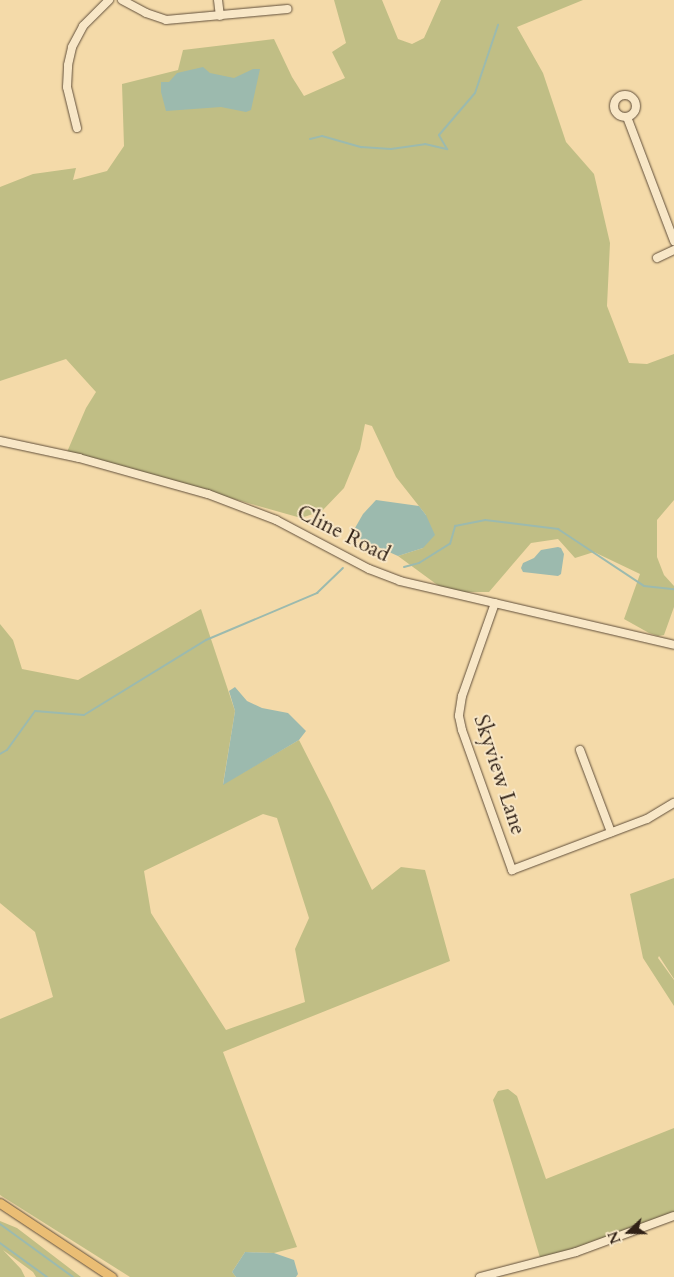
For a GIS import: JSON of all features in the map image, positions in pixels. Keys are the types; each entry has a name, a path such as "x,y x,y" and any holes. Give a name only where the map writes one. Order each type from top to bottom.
{"main road":[{"path":"0,1203 112,1277"}],"street":[{"path":"77,128 67,87 68,65 72,46 83,26 109,0"},
{"path":"122,0 132,7 166,20 288,9"},
{"path":"218,0 220,16"},
{"path":"627,117 674,241"},
{"path":"657,258 674,250"},
{"name":"Cline Road","path":"0,442 79,458 208,494 276,520 369,569 395,580 674,645"},
{"name":"Skyview Lane","path":"495,603 459,709 460,722 510,867 512,870 516,870 541,858 611,832"},
{"path":"580,750 611,832 648,819 674,803"},
{"path":"480,1277 576,1252 674,1216"}],"shaded area":[{"path":"334,0 382,0 398,39 412,44 424,38 441,0 583,0 517,27 543,73 566,142 594,174 610,243 607,306 629,363 647,364 674,354 674,500 657,520 657,557 664,575 674,586 674,607 664,635 658,636 649,633 624,619 640,574 594,552 575,558 558,539 531,543 489,592 447,592 398,556 423,548 426,515 396,477 372,426 365,424 360,449 344,488 322,511 301,518 67,452 86,408 96,392 66,359 0,381 0,187 33,174 76,168 73,180 107,171 124,146 122,84 178,70 183,50 274,39 292,77 304,96 345,78 332,52 346,43"},
{"path":"203,67 210,73 234,78 253,69 260,69 251,110 246,112 221,107 166,111 161,92 161,82 169,82 177,73"},
{"path":"376,500 419,506 426,515 435,535 423,548 398,556 351,535 363,514"},
{"path":"561,548 564,554 561,574 558,576 523,572 521,568 523,563 534,558 541,550"},
{"path":"201,609 235,711 223,784 299,740 372,890 401,867 425,870 450,961 223,1052 297,1247 274,1253 245,1252 232,1272 236,1277 130,1277 0,1195 0,1019 53,997 35,932 0,903 0,624 13,640 22,669 78,680","holes":["263,814 277,818 309,918 295,949 305,1002 226,1030 151,913 144,871"]},
{"path":"235,687 247,701 262,708 288,713 306,731 299,740 223,785 235,711 229,691"},
{"path":"674,878 674,979 659,956 658,958 674,980 674,1006 643,958 630,894"},
{"path":"508,1089 517,1096 546,1179 674,1128 674,1216 541,1261 493,1100 498,1091"},
{"path":"0,1221 17,1228 81,1277 36,1277 33,1272 3,1250 21,1269 25,1277 0,1277"},
{"path":"245,1252 274,1253 294,1260 298,1274 296,1277 236,1277 232,1272"}],"waterway":[{"path":"310,139 322,136 361,147 391,149 425,144 447,149 439,135 475,93 498,25"},
{"path":"404,567 419,563 450,544 455,526 485,520 558,529 644,586 674,589"},
{"path":"0,754 7,750 35,711 84,715 206,640 317,593 343,568"},
{"path":"0,1224 73,1277"},
{"path":"0,1243 47,1277"}]}
